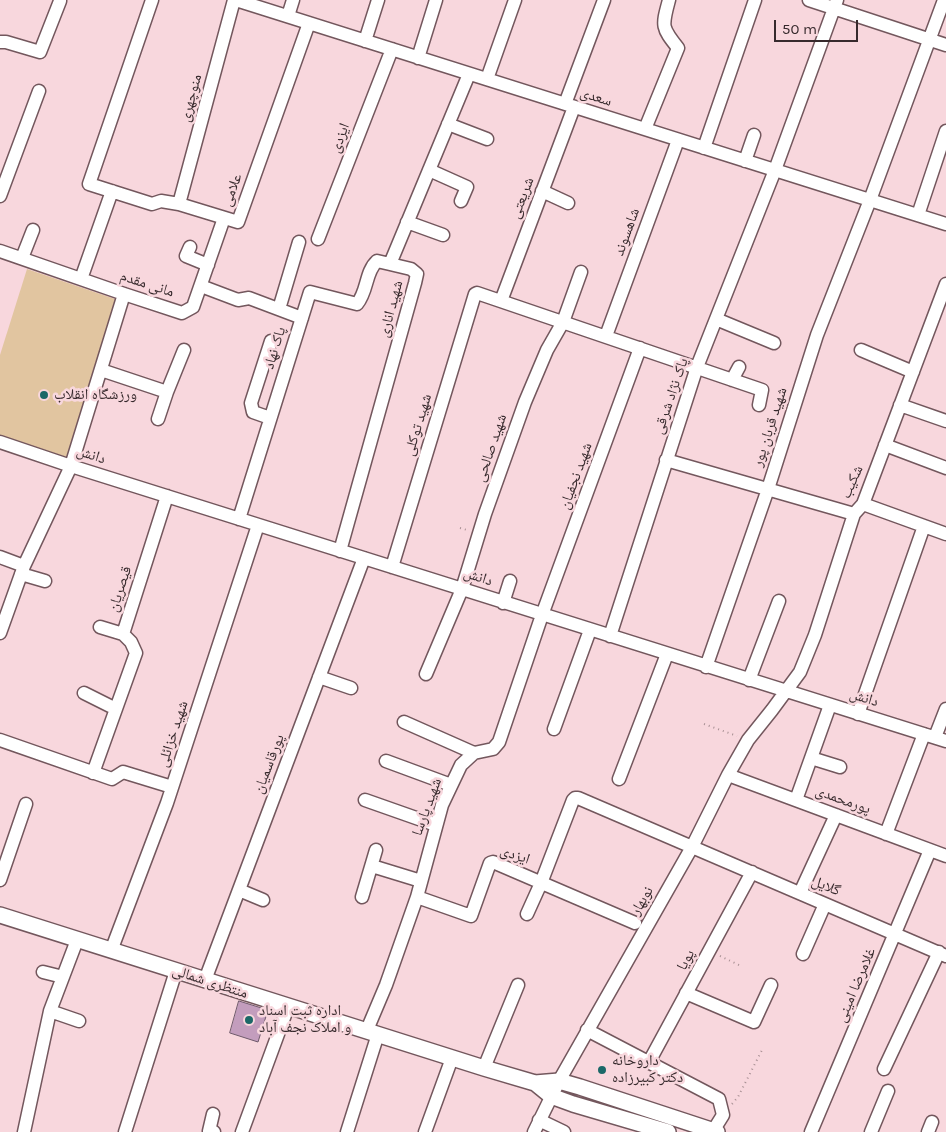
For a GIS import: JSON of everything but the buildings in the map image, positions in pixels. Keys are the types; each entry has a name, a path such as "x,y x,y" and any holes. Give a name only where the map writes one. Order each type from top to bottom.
{"main road":[{"name":"منتظری شمالی","path":"0,915 484,1068 535,1082 559,1081 715,1131"},
{"name":"منتظری شمالی","path":"535,1082 552,1096 572,1104 668,1132"}],"street":[{"name":"علامی","path":"152,0 89,184 152,204 161,201 179,204 238,222 309,23"},
{"name":"سعدی","path":"235,0 946,224"},
{"name":"منوچهری","path":"179,204 235,0"},
{"path":"288,16 293,0"},
{"path":"365,40 378,0"},
{"path":"418,58 436,0"},
{"path":"487,79 514,0"},
{"name":"شریعتی","path":"500,301 542,191 604,0"},
{"path":"645,129 678,48 668,35 663,22 669,0"},
{"path":"704,148 755,0"},
{"path":"809,0 835,4 946,45"},
{"name":"شهید قربان پور","path":"706,667 768,490 817,335 870,200 944,0"},
{"path":"0,42 12,43 40,52 60,1"},
{"name":"پاک نژاد شرقی","path":"610,636 697,367 775,170 835,4"},
{"name":"ایزدی","path":"318,239 392,49"},
{"name":"شهید اناری","path":"340,551 417,274 412,269 390,264 469,74"},
{"path":"0,196 39,91"},
{"path":"448,124 487,139"},
{"path":"918,215 946,131"},
{"path":"745,161 754,135"},
{"name":"شاهسوند","path":"606,336 678,140"},
{"path":"429,170 467,187 461,202"},
{"path":"81,279 112,191"},
{"path":"542,191 568,203"},
{"name":"مانی مقدم","path":"0,251 182,313 193,307 224,218"},
{"path":"407,222 443,235"},
{"path":"22,258 33,230"},
{"path":"279,309 300,242"},
{"path":"190,247 186,256 208,264"},
{"name":"پاک نهاد","path":"239,519 310,292 357,304 362,298 371,266 377,260 390,264"},
{"path":"563,322 582,272"},
{"name":"شکیب","path":"786,692 800,672 815,635 854,514 862,504 946,284"},
{"path":"201,286 238,300 249,298 302,318"},
{"name":"شهید توکلی","path":"392,567 475,294 477,293 500,301"},
{"path":"0,633 22,570 71,466 124,294"},
{"path":"500,301 762,390 759,405"},
{"path":"716,319 774,343"},
{"name":"شهید صالحی","path":"426,674 462,589 485,514 525,402 547,350 563,322"},
{"path":"270,418 253,412 251,403 271,341"},
{"name":"شهید نجفیان","path":"542,615 640,348"},
{"path":"158,419 184,350"},
{"path":"861,350 913,372"},
{"path":"732,380 738,367"},
{"path":"101,370 167,392"},
{"path":"900,405 946,421"},
{"name":"دانش","path":"0,442 706,667 935,737"},
{"path":"885,445 946,468"},
{"path":"666,460 854,514"},
{"name":"قیصریان","path":"93,772 136,653 131,642 123,634 167,496"},
{"path":"862,504 946,534"},
{"name":"شهید خزائلی","path":"111,951 172,787 258,525"},
{"path":"858,714 924,526"},
{"path":"0,557 45,581"},
{"name":"پورقاسمیان","path":"205,980 364,558"},
{"path":"503,602 510,581"},
{"path":"749,680 779,601"},
{"name":"شهید پارسا","path":"347,1132 386,985 417,897 442,805 460,765 474,753 493,749 498,742 542,615"},
{"path":"100,627 123,634"},
{"path":"554,729 590,630"},
{"path":"619,779 667,654"},
{"path":"319,677 351,688"},
{"name":"نوبهار","path":"537,1126 559,1081 692,847 748,740 786,692"},
{"path":"84,693 116,709"},
{"path":"796,800 830,705"},
{"path":"886,834 935,737 946,709"},
{"path":"404,722 474,753"},
{"path":"0,740 112,779 122,772 172,787"},
{"path":"811,758 840,766"},
{"path":"386,761 451,785"},
{"name":"پورمحمدی","path":"728,775 946,856"},
{"name":"گلایل","path":"541,882 573,800 578,798 942,954"},
{"path":"365,800 436,825"},
{"path":"0,880 26,804"},
{"path":"800,893 836,815"},
{"path":"362,897 376,850"},
{"name":"غلامرضا امینی","path":"811,1132 930,850"},
{"name":"ایزدی","path":"417,897 471,916 491,861 635,923"},
{"path":"372,866 421,881"},
{"name":"پویا","path":"649,1062 752,872"},
{"path":"526,914 541,882"},
{"path":"239,890 264,900"},
{"path":"802,954 825,904"},
{"path":"24,1132 50,1012 77,940"},
{"path":"884,1069 942,954"},
{"path":"124,1132 176,971"},
{"path":"43,972 64,977"},
{"path":"484,1068 518,985"},
{"path":"686,993 754,1022 771,985"},
{"path":"242,1132 288,1007"},
{"path":"50,1012 79,1021"},
{"path":"587,1030 719,1099 723,1115 715,1131"},
{"path":"425,1132 452,1058"},
{"path":"871,1132 888,1091"},
{"path":"213,1114 209,1131 214,1132"},
{"path":"537,1126 564,1132"}],"path":[{"path":"704,724 748,740"},
{"path":"709,951 739,964"},
{"path":"723,1115 738,1097 762,1050"}],"shaded area":[{"name":"ورزشگاه انقلاب","path":"27,269 118,300 69,458 0,435 0,355"}],"place":[{"name":"ورزشگاه انقلاب","path":"44,395"},
{"name":"اداره ثبت اسناد و املاک نجف آباد","path":"249,1020"},
{"name":"داروخانه دکتر کبیرزاده","path":"602,1070"}]}
